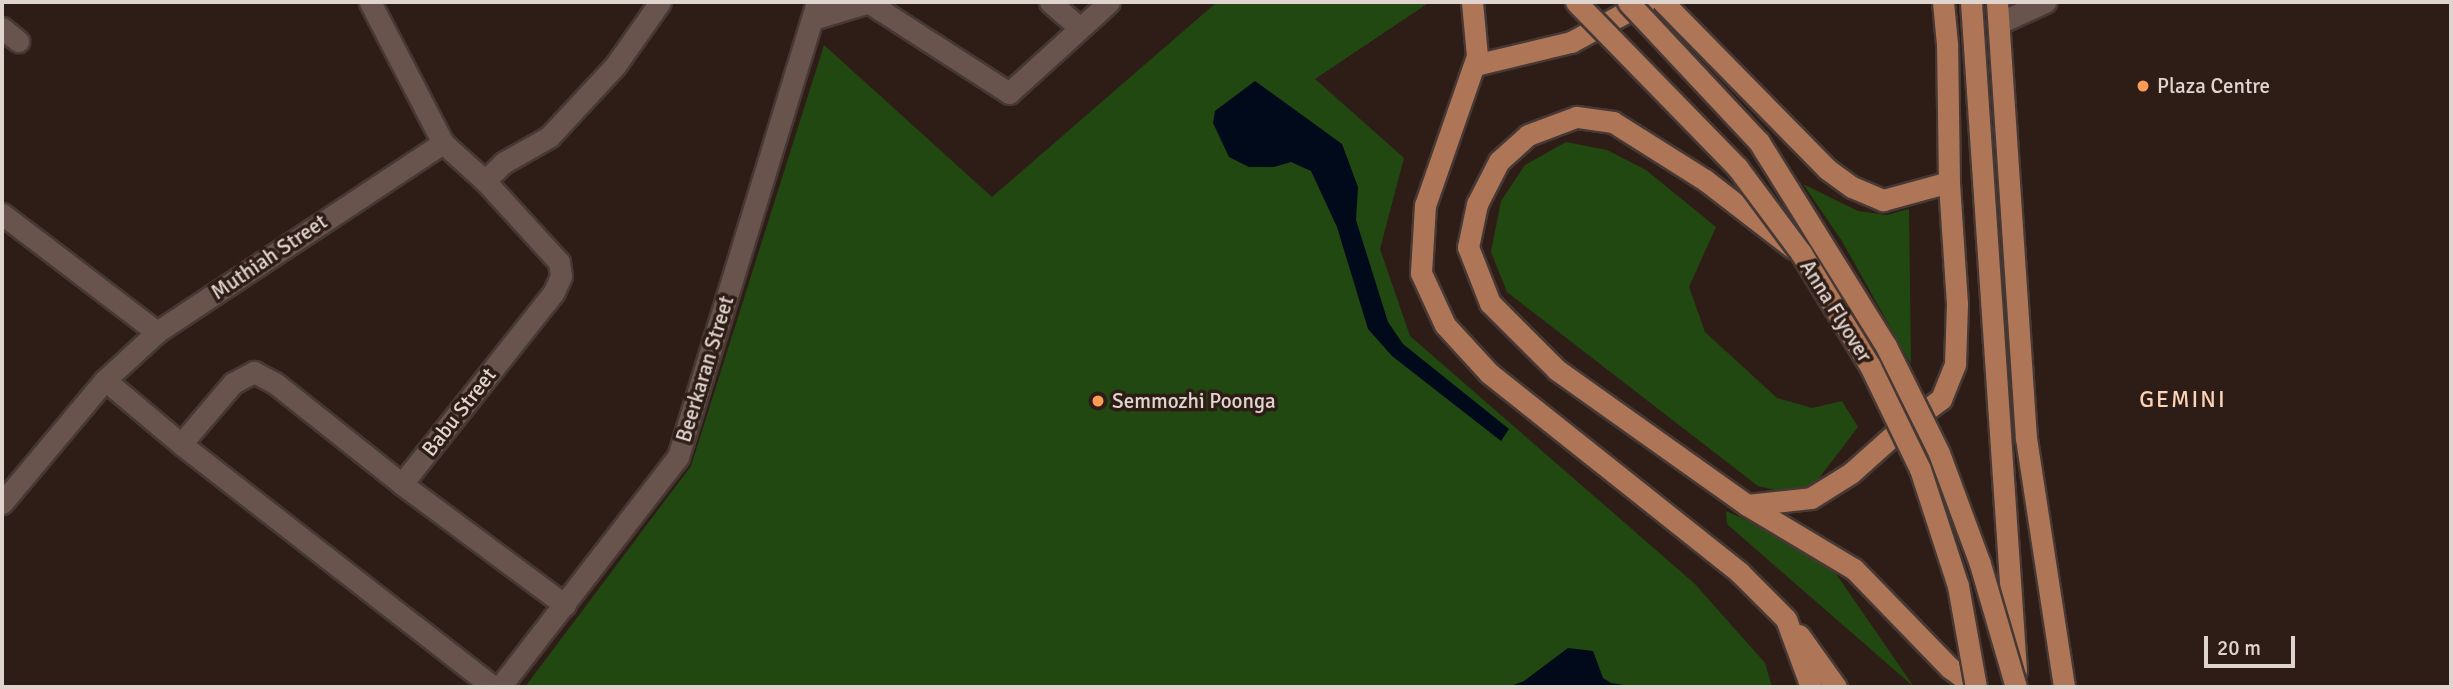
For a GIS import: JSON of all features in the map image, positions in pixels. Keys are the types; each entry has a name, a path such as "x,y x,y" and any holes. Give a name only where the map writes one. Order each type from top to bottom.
{"main road":[{"path":"1472,2 1477,56 1475,65 1425,205 1421,273 1445,325 1489,373 1739,572 1786,618 1822,664 1836,687"},
{"name":"Anna Flyover","path":"1576,2 1737,167 1801,253 1870,366 1920,469 1958,586 1976,687"},
{"name":"Anna Flyover","path":"1628,2 1759,142 1886,346 1939,453 1980,564 2017,687"},
{"path":"1475,65 1571,42 1645,2"},
{"path":"1663,2 1827,169 1852,187 1883,200 1949,182"},
{"path":"1747,505 1811,498 1851,473 1898,431 1941,399 1955,364 1957,304 1949,182 1947,44 1943,2"},
{"name":"Anna Flyover","path":"1971,2 2017,687"},
{"path":"1997,2 2026,438 2064,687"},
{"path":"1801,253 1705,180 1613,122 1576,117 1528,135 1499,161 1478,204 1468,247 1490,303 1557,370 1747,505 1854,569 1950,668 1976,687"},
{"path":"1786,618 1811,687"}],"street":[{"path":"485,181 503,163 549,137 615,66 660,2"},
{"path":"815,10 869,2 1009,93 1079,27 1110,2"},
{"path":"1050,2 1079,27"},
{"path":"1999,23 2045,2"},
{"path":"373,3 443,143"},
{"name":"Beerkaran Street","path":"500,687 678,457 815,10"},
{"path":"2,27 18,41"},
{"name":"Babu Street","path":"402,484 554,292 561,276 559,262 485,181 443,143"},
{"name":"Muthiah Street","path":"2,503 106,380 157,332 443,143"},
{"path":"2,214 157,332"},
{"path":"181,444 233,383 254,372 275,383 402,484 565,605"},
{"path":"106,380 181,444 493,687"}],"green space":[{"name":"Semmozhi Poonga","path":"1217,2 1430,2 1315,79 1404,158 1380,249 1410,336 1695,584 1765,663 1772,687 525,687 691,466 824,45 992,197"},
{"path":"1566,142 1607,150 1646,170 1716,227 1689,287 1705,332 1777,398 1812,408 1842,401 1858,427 1813,486 1796,495 1758,486 1507,292 1491,252 1501,201 1525,165"},
{"path":"1803,184 1858,211 1887,215 1909,209 1911,364 1842,241"},
{"path":"1726,511 1805,547 1830,565 1914,687 1727,524"}],"water":[{"path":"1255,81 1342,144 1358,187 1356,220 1388,322 1403,344 1509,429 1501,441 1392,356 1368,329 1337,227 1311,171 1291,162 1274,167 1249,167 1229,157 1213,123 1215,111"},
{"path":"1568,648 1593,651 1603,678 1611,683 1637,687 1508,687 1524,681"}],"place":[{"name":"Plaza Centre","path":"2143,86"},
{"name":"Semmozhi Poonga","path":"1098,401"}],"district":[{"name":"GEMINI","path":"2183,400"}]}
